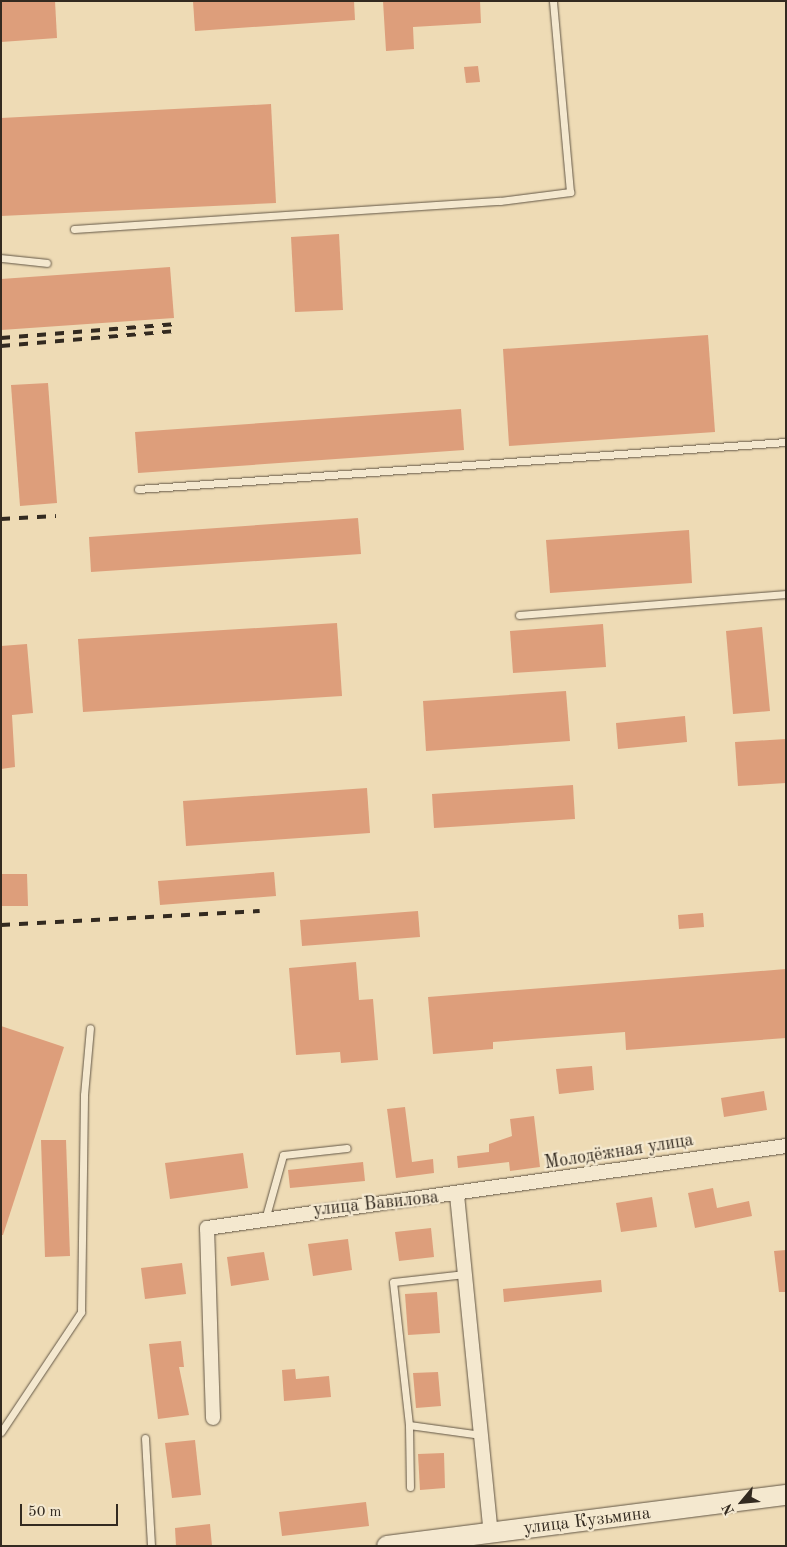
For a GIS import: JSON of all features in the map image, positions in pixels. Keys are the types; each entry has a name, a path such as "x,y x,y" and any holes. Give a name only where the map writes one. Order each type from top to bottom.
{"main road":[{"name":"улица Кузьмина","path":"388,1546 482,1538 786,1495"}],"street":[{"name":"Молодёжная улица","path":"457,1195 786,1146"},
{"name":"улица Вавилова","path":"213,1418 207,1228 266,1216 457,1195 481,1435 482,1538"}],"lane":[{"path":"74,228 500,201 570,192 554,1"},
{"path":"1,258 47,263"},
{"path":"138,489 786,442"},
{"path":"519,615 786,594"},
{"path":"1,1432 81,1312 84,1095 90,1028"},
{"path":"266,1216 283,1154 347,1148"},
{"path":"410,1487 409,1425 393,1282 465,1274"},
{"path":"409,1425 481,1435"},
{"path":"145,1438 151,1546"}],"building":[{"path":"1,1 55,1 57,38 1,42"},
{"path":"193,1 354,1 355,20 195,31"},
{"path":"383,1 480,1 481,23 413,27 414,49 386,51"},
{"path":"478,66 480,82 466,83 464,67"},
{"path":"271,104 276,203 1,216 1,118"},
{"path":"339,234 343,310 295,312 291,237"},
{"path":"170,267 174,318 1,330 1,279"},
{"path":"708,335 715,432 509,446 503,349"},
{"path":"48,383 57,503 20,506 11,385"},
{"path":"461,409 464,450 138,473 135,432"},
{"path":"358,518 361,554 91,572 89,537"},
{"path":"689,530 692,583 550,593 546,540"},
{"path":"337,623 342,696 83,712 78,639"},
{"path":"603,624 606,667 513,673 510,631"},
{"path":"762,627 770,711 733,714 726,631"},
{"path":"27,644 33,713 12,715 15,767 1,769 1,646"},
{"path":"566,691 570,741 426,751 423,701"},
{"path":"685,716 687,742 618,749 616,723"},
{"path":"786,739 786,783 738,786 735,742"},
{"path":"573,785 575,819 434,828 432,794"},
{"path":"367,788 370,833 186,846 183,801"},
{"path":"274,872 276,896 160,905 158,881"},
{"path":"1,874 27,874 28,906 2,906"},
{"path":"418,911 420,937 302,946 300,920"},
{"path":"703,913 704,927 679,929 678,915"},
{"path":"356,962 359,1000 373,999 378,1060 341,1063 340,1052 296,1055 289,968"},
{"path":"786,969 786,1038 626,1050 625,1032 493,1042 493,1049 433,1054 428,997"},
{"path":"1,1026 64,1047 3,1235 1,1235"},
{"path":"592,1066 594,1090 559,1094 556,1069"},
{"path":"764,1091 767,1110 724,1117 721,1098"},
{"path":"405,1107 412,1162 433,1159 434,1173 396,1178 387,1109"},
{"path":"534,1116 540,1167 510,1171 509,1162 458,1168 457,1156 489,1152 489,1144 512,1136 510,1119"},
{"path":"41,1140 66,1140 70,1256 45,1257"},
{"path":"243,1153 248,1188 170,1199 165,1163"},
{"path":"363,1162 365,1181 290,1188 288,1170"},
{"path":"713,1188 717,1208 749,1201 752,1216 695,1228 688,1193"},
{"path":"652,1197 657,1227 621,1232 616,1203"},
{"path":"431,1228 434,1257 399,1261 395,1232"},
{"path":"348,1239 352,1270 313,1276 308,1244"},
{"path":"786,1250 786,1292 779,1292 774,1251"},
{"path":"264,1252 269,1280 231,1286 227,1257"},
{"path":"182,1263 186,1294 145,1299 141,1268"},
{"path":"601,1280 602,1292 504,1302 503,1289"},
{"path":"437,1292 440,1333 408,1335 405,1294"},
{"path":"181,1341 184,1367 179,1367 189,1415 158,1419 149,1344"},
{"path":"295,1369 296,1379 329,1376 331,1397 284,1401 282,1370"},
{"path":"438,1372 441,1406 416,1408 413,1373"},
{"path":"195,1440 201,1495 172,1498 165,1443"},
{"path":"444,1453 445,1488 420,1490 418,1454"},
{"path":"366,1502 369,1526 282,1536 279,1512"},
{"path":"210,1524 212,1546 176,1546 175,1528"}],"railway":[{"path":"1,338 176,324"},
{"path":"1,346 177,331"},
{"path":"1,519 56,516"},
{"path":"1,925 260,911"}]}
